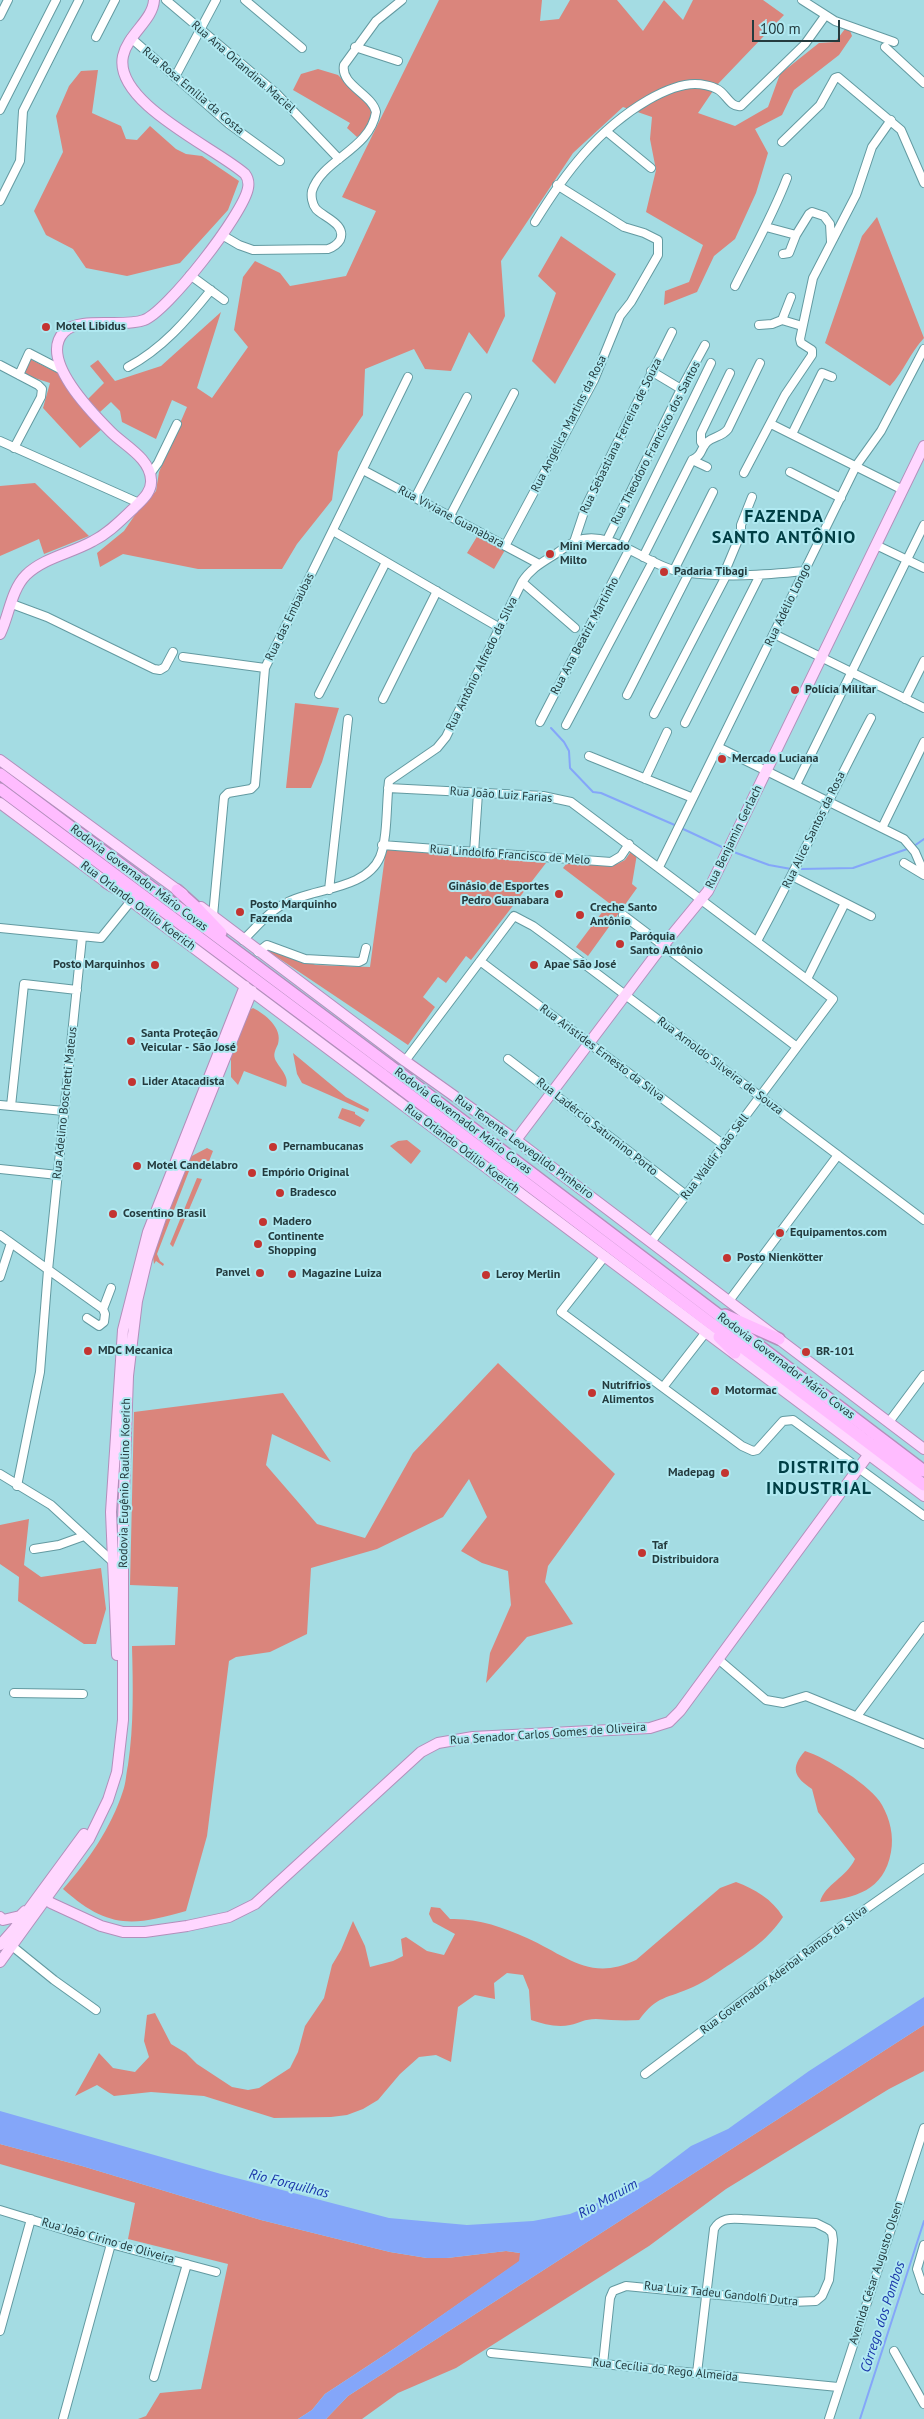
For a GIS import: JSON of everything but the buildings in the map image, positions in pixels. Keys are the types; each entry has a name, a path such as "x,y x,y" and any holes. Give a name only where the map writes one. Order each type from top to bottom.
{"highway":[{"name":"Rodovia Governador Mário Covas","path":"0,774 237,952 386,1071"},
{"name":"Rodovia Governador Mário Covas","path":"0,789 174,920 406,1085 710,1308 924,1471"},
{"path":"106,882 174,920"},
{"path":"177,890 203,914 237,952"},
{"name":"Rodovia Governador Mário Covas","path":"406,1085 683,1303 924,1485"},
{"path":"683,1303 735,1353"},
{"path":"710,1308 779,1339"}],"main road":[{"path":"0,634 18,587 28,573 103,536 139,503 150,488 150,474 143,461 99,419 60,369 56,353 57,343 66,330 78,325 127,324 150,318 162,308 222,235 244,199 248,188 247,177 234,164 158,115 141,99 128,80 123,67 123,54 131,38 151,13 154,0"},
{"name":"Rua Benjamin Gerlach","path":"516,1140 625,994 712,884 765,770 924,446"},
{"name":"Rua Tenente Leovegildo Pinheiro","path":"0,760 213,916 242,940 405,1061 516,1140 924,1449"},
{"name":"Rua Orlando Odílio Koerich","path":"0,803 924,1496"},
{"name":"Rodovia Eugênio Raulino Koerich","path":"0,1962 8,1936 30,1908 43,1897 88,1826 104,1790 111,1767 115,1743 117,1700 112,1512 123,1330 140,1257 151,1223 249,989"},
{"name":"Rodovia Eugênio Raulino Koerich","path":"0,1945 78,1857 95,1828 113,1787 120,1757 124,1712 123,1522 128,1376 130,1347 140,1288 167,1203 249,989"},
{"path":"383,1090 405,1061"},
{"name":"Rua Senador Carlos Gomes de Oliveira","path":"43,1897 101,1926 123,1932 145,1932 229,1918 255,1904 413,1758 428,1747 446,1741 473,1737 638,1729 664,1725 674,1718 869,1454"},
{"path":"1,1920 20,1916 30,1908"},
{"path":"1,1920 11,1926 8,1936"}],"street":[{"path":"0,16 8,0"},
{"path":"0,110 56,0"},
{"path":"0,201 20,161 23,111 79,0"},
{"path":"96,37 114,0"},
{"name":"Rua Ana Orlandina Maciel","path":"166,0 276,93 339,159"},
{"path":"175,77 216,0"},
{"path":"245,0 302,48"},
{"path":"222,235 239,245 253,250 333,248 341,237 340,229 334,222 317,210 314,206 312,193 318,181 339,159 365,138 376,115 374,105 344,72 344,65 355,47 376,21 402,0"},
{"path":"802,0 825,16 894,42"},
{"path":"535,222 557,185 576,161 606,131 631,110 660,94 681,86 695,84 717,89 733,105 740,106 805,44 825,16"},
{"name":"Rua Rosa Emília da Costa","path":"131,38 229,124 280,161"},
{"path":"355,47 398,61"},
{"path":"885,48 924,83"},
{"path":"782,142 820,105 835,78 838,77 891,120 903,133 924,183"},
{"path":"744,473 785,395 812,355 812,350 801,343 802,326 812,293 813,278 831,247 856,195 872,147 891,120"},
{"path":"606,131 651,168"},
{"path":"735,286 755,244 766,227 787,178"},
{"name":"Rua Angélica Martins da Rosa","path":"505,546 594,380 620,316 631,302 658,255 658,240 644,233 624,228 557,185"},
{"path":"783,254 789,253 796,235 812,212 818,212 830,224 831,247"},
{"path":"766,227 796,235"},
{"path":"190,275 224,300"},
{"path":"128,366 151,353 170,336 211,290"},
{"path":"782,320 791,297"},
{"path":"759,325 772,324 782,320 802,326"},
{"name":"Rua Sebastiana Ferreira de Souza","path":"574,542 586,506 651,371 672,332"},
{"name":"Rua Theodoro Francisco dos Santos","path":"607,540 681,389 705,345"},
{"name":"Rua Adélio Longo","path":"660,867 856,466 881,431 924,349"},
{"path":"19,375 29,353 60,369"},
{"path":"621,546 711,363"},
{"path":"643,557 692,460 702,453 708,441 724,434 728,429 760,363"},
{"path":"0,365 38,385 42,393 14,448"},
{"path":"651,371 681,389"},
{"path":"704,446 701,442 701,434 730,373"},
{"path":"792,434 822,373 832,377"},
{"name":"Rua das Embaúbas","path":"213,916 224,797 228,793 251,789 255,785 265,668 408,377"},
{"path":"450,516 514,393"},
{"path":"415,498 467,396"},
{"path":"150,474 158,463 177,424"},
{"path":"771,424 903,490"},
{"path":"0,441 139,503"},
{"path":"692,460 707,467"},
{"name":"Rua Viviane Guanabara","path":"363,470 539,564"},
{"path":"790,472 841,498"},
{"path":"674,570 713,492"},
{"path":"654,714 724,576 741,533 741,525 752,497"},
{"path":"796,785 924,525"},
{"path":"333,531 500,628"},
{"name":"Rua Antônio Alfredo da Silva","path":"388,788 389,781 431,753 446,737 522,582 531,570 574,542 590,538 607,540 653,562 674,570 690,573 724,576 805,571"},
{"path":"876,545 924,568"},
{"name":"Rua Ana Beatriz Martinho","path":"540,722 629,550"},
{"path":"319,694 386,562"},
{"path":"566,725 653,562"},
{"path":"627,695 690,573"},
{"path":"685,723 760,575"},
{"path":"522,582 575,628"},
{"path":"383,699 437,591"},
{"path":"12,604 47,617 154,669 166,668 173,652"},
{"path":"774,634 924,708"},
{"path":"184,657 265,668"},
{"path":"905,699 924,661"},
{"path":"329,890 348,718"},
{"name":"Rua Alice Santos da Rosa","path":"757,941 792,876 827,800 871,718"},
{"path":"645,779 667,732"},
{"path":"882,828 924,742"},
{"path":"718,747 882,828 911,846 924,874"},
{"path":"589,756 693,798"},
{"path":"242,940 280,906 302,896 350,883 372,868 379,858 382,845 388,788"},
{"name":"Rua João Luiz Farias","path":"388,788 563,799 578,806 833,999"},
{"path":"474,853 478,793"},
{"name":"Rua Lindolfo Francisco de Melo","path":"382,845 611,862 621,856 629,844"},
{"path":"904,863 924,874"},
{"path":"792,876 871,916"},
{"path":"0,928 82,937 104,937 131,901"},
{"path":"807,979 845,903"},
{"path":"623,915 797,1047"},
{"name":"Rua Arnoldo Silveira de Souza","path":"480,961 514,916 533,926 924,1220"},
{"name":"Rua Adelino Boschetti Mateus","path":"17,1486 38,1387 82,937"},
{"path":"258,952 267,945 305,959 358,962 363,960 366,948"},
{"path":"405,1061 480,961"},
{"name":"Rua Aristides Ernesto da Silva","path":"480,961 724,1145"},
{"path":"10,1106 24,984 77,990"},
{"name":"Rua Waldir João Sell","path":"651,1242 833,999"},
{"name":"Rua Ladércio Saturnino Porto","path":"508,1059 686,1195"},
{"path":"0,1105 64,1111"},
{"path":"729,1301 838,1155"},
{"path":"0,1170 58,1175"},
{"path":"0,1235 103,1309"},
{"path":"0,1277 11,1243"},
{"path":"605,1256 561,1312 664,1386 742,1446 753,1451 761,1447 783,1421 793,1420 924,1516"},
{"path":"87,1318 99,1326 102,1325 105,1318 103,1309 111,1288"},
{"path":"664,1386 706,1332"},
{"path":"889,1422 924,1375"},
{"path":"0,1474 51,1505 112,1561"},
{"path":"34,1548 59,1545 84,1536"},
{"path":"857,1716 924,1626"},
{"path":"718,1659 766,1700 783,1703 806,1696 924,1744"},
{"path":"14,1692 83,1694"},
{"name":"Rua Governador Aderbal Ramos da Silva","path":"645,2074 850,1920 924,1868"},
{"path":"8,1936 54,1980 96,2010"},
{"name":"Avenida César Augusto Olsen","path":"829,2419 924,2128"},
{"name":"Rua João Cirino de Oliveira","path":"0,2210 111,2244 216,2272"},
{"name":"Rua Luiz Tadeu Gandolfi Dutra","path":"603,2364 610,2298 613,2291 618,2287 636,2286 706,2294 808,2303 816,2301 822,2296 829,2280 832,2234 828,2229 816,2223 742,2218 722,2220 714,2229 706,2294"},
{"path":"0,2331 31,2219"},
{"path":"63,2419 111,2244"},
{"path":"924,2245 917,2269 919,2280 924,2290"},
{"path":"154,2377 188,2264"},
{"path":"697,2373 706,2294"},
{"path":"894,2351 920,2389 924,2404"},
{"name":"Rua Cecília do Rego Almeida","path":"491,2353 838,2387"}],"shaded area":[{"path":"439,0 542,0 540,21 559,19 570,0 617,0 643,31 664,0 683,20 693,0 763,0 784,15 717,85 698,113 735,126 768,107 780,74 819,43 835,42 848,25 852,36 839,55 794,90 782,115 755,129 768,153 756,193 735,239 714,256 697,292 664,305 665,291 689,282 703,245 646,212 656,170 650,139 652,117 623,107 573,153 501,261 505,316 487,354 469,332 451,371 425,369 414,349 365,369 363,415 338,452 332,500 297,544 282,569 198,569 123,554 100,567 97,553 124,531 137,512 156,491 159,472 187,407 172,400 156,439 122,422 120,411 111,402 100,412 88,399 104,383 90,366 98,360 115,381 161,366 221,312 197,388 212,398 248,347 234,330 243,277 255,261 280,273 290,286 346,276 376,211 342,197"},
{"path":"318,69 338,75 374,111 365,132 357,137 347,128 350,123 293,90 301,74"},
{"path":"98,70 92,113 121,126 126,139 137,140 150,126 176,149 186,154 202,156 239,181 228,210 180,263 127,276 86,268 73,249 46,235 34,211 63,152 56,116 69,86 81,71"},
{"path":"877,217 924,338 890,386 825,343 862,236"},
{"path":"561,236 616,274 555,384 532,361 556,293 538,276"},
{"path":"28,358 58,373 102,429 80,448 43,408 50,383 22,374"},
{"path":"35,483 89,536 44,554 39,539 0,556 0,486"},
{"path":"478,535 505,550 494,569 467,553"},
{"path":"295,703 339,708 322,762 311,788 286,788"},
{"path":"386,849 546,863 471,960 466,956 446,983 438,977 423,997 435,1007 408,1045 268,951 270,949 316,965 370,967"},
{"path":"632,850 637,854 632,884 637,888 588,956 576,947 609,903 563,868 567,863 617,864 625,860"},
{"path":"253,1008 268,1018 278,1032 279,1038 274,1057 287,1079 286,1087 244,1071 238,1085 231,1077 231,1052 248,1011"},
{"path":"293,1053 346,1097 369,1109 368,1112 302,1083 297,1074"},
{"path":"342,1108 355,1112 355,1114 365,1120 360,1127 338,1118"},
{"path":"407,1140 421,1151 411,1164 390,1146 398,1141"},
{"path":"207,1148 213,1151 206,1169 198,1166 189,1171 157,1254 160,1261 164,1264 163,1266 156,1261 154,1264 153,1257 188,1158"},
{"path":"197,1178 202,1179 173,1247 170,1244"},
{"path":"498,1363 615,1474 548,1566 545,1582 573,1624 527,1637 486,1683 490,1653 511,1605 508,1571 482,1563 461,1551 487,1517 469,1479 443,1517 377,1549 311,1568 307,1634 270,1652 236,1657 229,1661 207,1836 186,1911 150,1920 120,1921 93,1911 79,1902 63,1889 90,1855 105,1831 118,1805 125,1785 132,1720 132,1646 175,1645 178,1587 130,1585 134,1412 283,1393 331,1462 272,1434 266,1465 317,1524 365,1538 413,1453"},
{"path":"29,1519 24,1565 41,1577 101,1568 106,1609 96,1644 84,1644 18,1601 19,1577 0,1564 0,1525"},
{"path":"805,1751 836,1766 859,1781 877,1797 887,1816 892,1840 887,1865 882,1876 875,1884 856,1895 820,1902 826,1890 851,1866 855,1859 818,1812 812,1789 801,1780 796,1772 797,1762"},
{"path":"736,1882 762,1895 774,1905 783,1917 760,1943 703,1982 657,2002 639,2020 592,2019 570,2025 555,2026 531,2020 529,1990 523,1975 507,1973 494,1983 495,1999 475,1995 458,2007 451,2062 436,2055 419,2057 400,2074 378,2100 363,2109 347,2115 274,2118 204,2096 151,2092 114,2096 97,2085 75,2096 99,2053 113,2068 135,2072 149,2057 144,2041 147,2015 155,2013 171,2044 186,2053 197,2064 232,2087 248,2090 259,2088 290,2068 298,2052 305,2026 324,1998 332,1965 341,1950 353,1921 365,1946 370,1967 393,1961 403,1956 401,1939 406,1937 427,1951 444,1955 455,1934 433,1922 429,1914 431,1907 440,1908 450,1919 470,1920 499,1927 527,1938 579,1964 605,1968 620,1966 636,1960 720,1888"},
{"path":"924,2025 924,2071 889,2089 726,2189 649,2246 456,2368 398,2393 362,2419 326,2419 348,2396"},
{"path":"0,2144 82,2166 261,2220 390,2252 427,2258 447,2258 506,2251 520,2253 520,2261 325,2394 312,2410 298,2419 138,2419 146,2416 160,2393 201,2389 228,2264 128,2239 135,2203 0,2164"}],"water":[{"name":"Rio Maruim","path":"924,1997 924,2025 348,2396 326,2419 298,2419 312,2410 325,2394 395,2348 519,2261 520,2253 506,2251 447,2258 427,2258 390,2252 261,2220 82,2166 0,2144 0,2111 221,2174 389,2218 467,2225 533,2221 570,2214 617,2195 650,2177 691,2146 728,2129 809,2071"}],"waterway":[{"path":"551,728 564,742 569,751 570,768 593,792 601,793 677,826"},
{"path":"681,828 724,848"},
{"path":"914,846 924,839"},
{"path":"801,869 853,868 910,848"},
{"path":"731,851 769,865 791,869"},
{"name":"Córrego dos Pombos","path":"860,2419 924,2221"}],"place":[{"name":"Motel Libidus","path":"46,327"},
{"name":"Mini Mercado Milto","path":"550,554"},
{"name":"Padaria Tibagi","path":"664,572"},
{"name":"Polícia Militar","path":"795,690"},
{"name":"Mercado Luciana","path":"722,759"},
{"name":"Ginásio de Esportes Pedro Guanabara","path":"559,894"},
{"name":"Posto Marquinho Fazenda","path":"240,912"},
{"name":"Creche Santo Antônio","path":"580,915"},
{"name":"Paróquia Santo Antônio","path":"620,944"},
{"name":"Posto Marquinhos","path":"155,965"},
{"name":"Apae São José","path":"534,965"},
{"name":"Santa Proteção Veicular - São José","path":"131,1041"},
{"name":"Lider Atacadista","path":"132,1082"},
{"name":"Pernambucanas","path":"273,1147"},
{"name":"Motel Candelabro","path":"137,1166"},
{"name":"Empório Original","path":"252,1173"},
{"name":"Bradesco","path":"280,1193"},
{"name":"Cosentino Brasil","path":"113,1214"},
{"name":"Madero","path":"263,1222"},
{"name":"Equipamentos.com","path":"780,1233"},
{"name":"Continente Shopping","path":"258,1244"},
{"name":"Posto Nienkötter","path":"727,1258"},
{"name":"Panvel","path":"260,1273"},
{"name":"Magazine Luiza","path":"292,1274"},
{"name":"Leroy Merlin","path":"486,1275"},
{"name":"MDC Mecanica","path":"88,1351"},
{"name":"BR-101","path":"806,1352"},
{"name":"Motormac","path":"715,1391"},
{"name":"Nutrifrios Alimentos","path":"592,1393"},
{"name":"Madepag","path":"725,1473"},
{"name":"Taf Distribuidora","path":"642,1553"}],"district":[{"name":"FAZENDA SANTO ANTÔNIO","path":"784,527"},
{"name":"DISTRITO INDUSTRIAL","path":"819,1478"}],"water label":[{"name":"Rio Forquilhas","path":"289,2184"}]}
